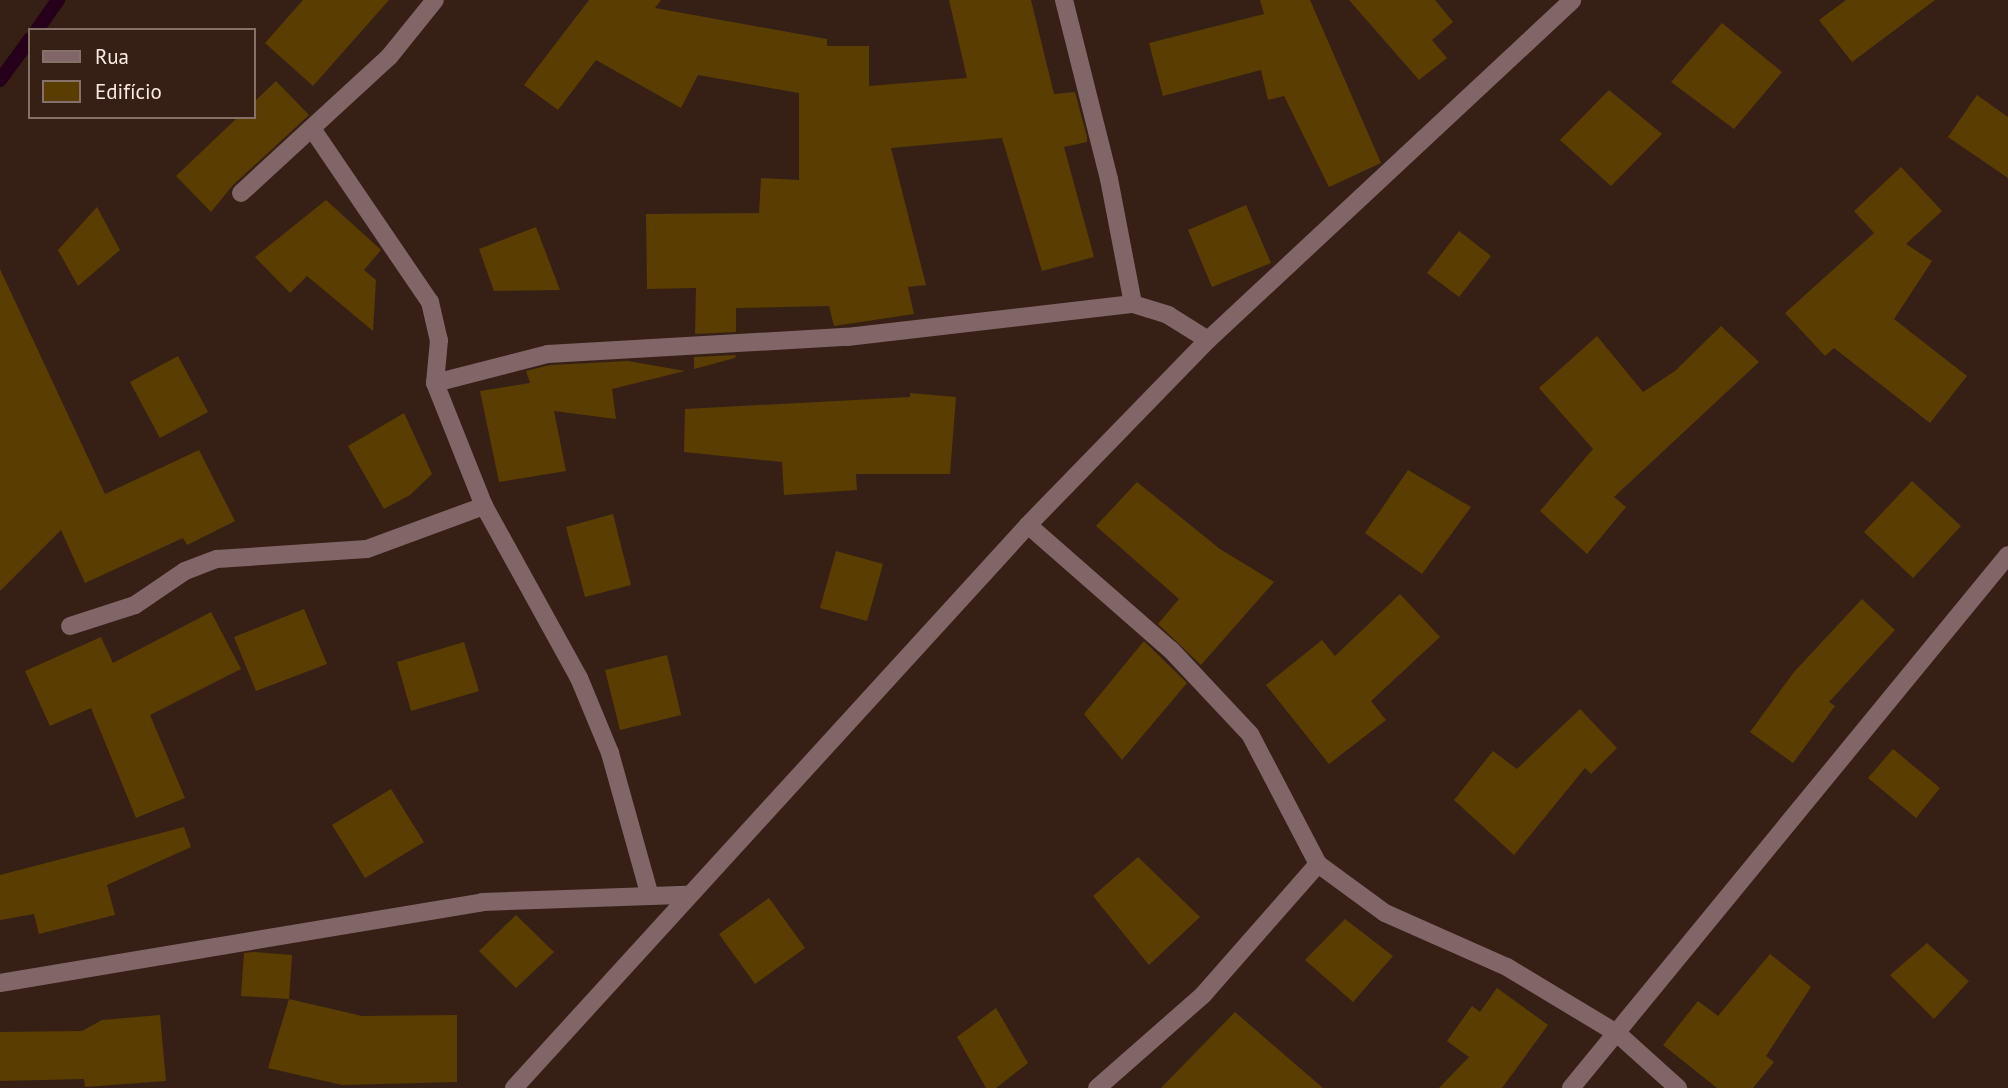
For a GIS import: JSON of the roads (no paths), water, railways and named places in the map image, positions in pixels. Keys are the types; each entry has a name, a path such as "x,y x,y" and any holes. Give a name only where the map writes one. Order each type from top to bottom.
{"street":[{"path":"241,193 313,130 389,57 435,0"},
{"path":"1064,0 1109,179 1133,304"},
{"path":"514,1088 687,895 1028,525 1208,340 1572,0"},
{"path":"313,130 430,302 439,340 435,383 485,506 579,678 610,753 650,896"},
{"path":"435,383 548,354 847,337 1133,304 1168,315 1208,340"},
{"path":"70,626 135,605 185,571 217,559 367,549 485,506"},
{"path":"1028,525 1171,650 1250,734 1318,864 1385,913 1507,967 1618,1034 1678,1088"},
{"path":"1571,1088 1618,1034 2008,555"},
{"path":"1097,1088 1203,995 1318,864"},
{"path":"0,983 482,902 687,895"}],"waterway":[{"path":"38,28 58,0"},
{"path":"0,80 28,42"}]}
